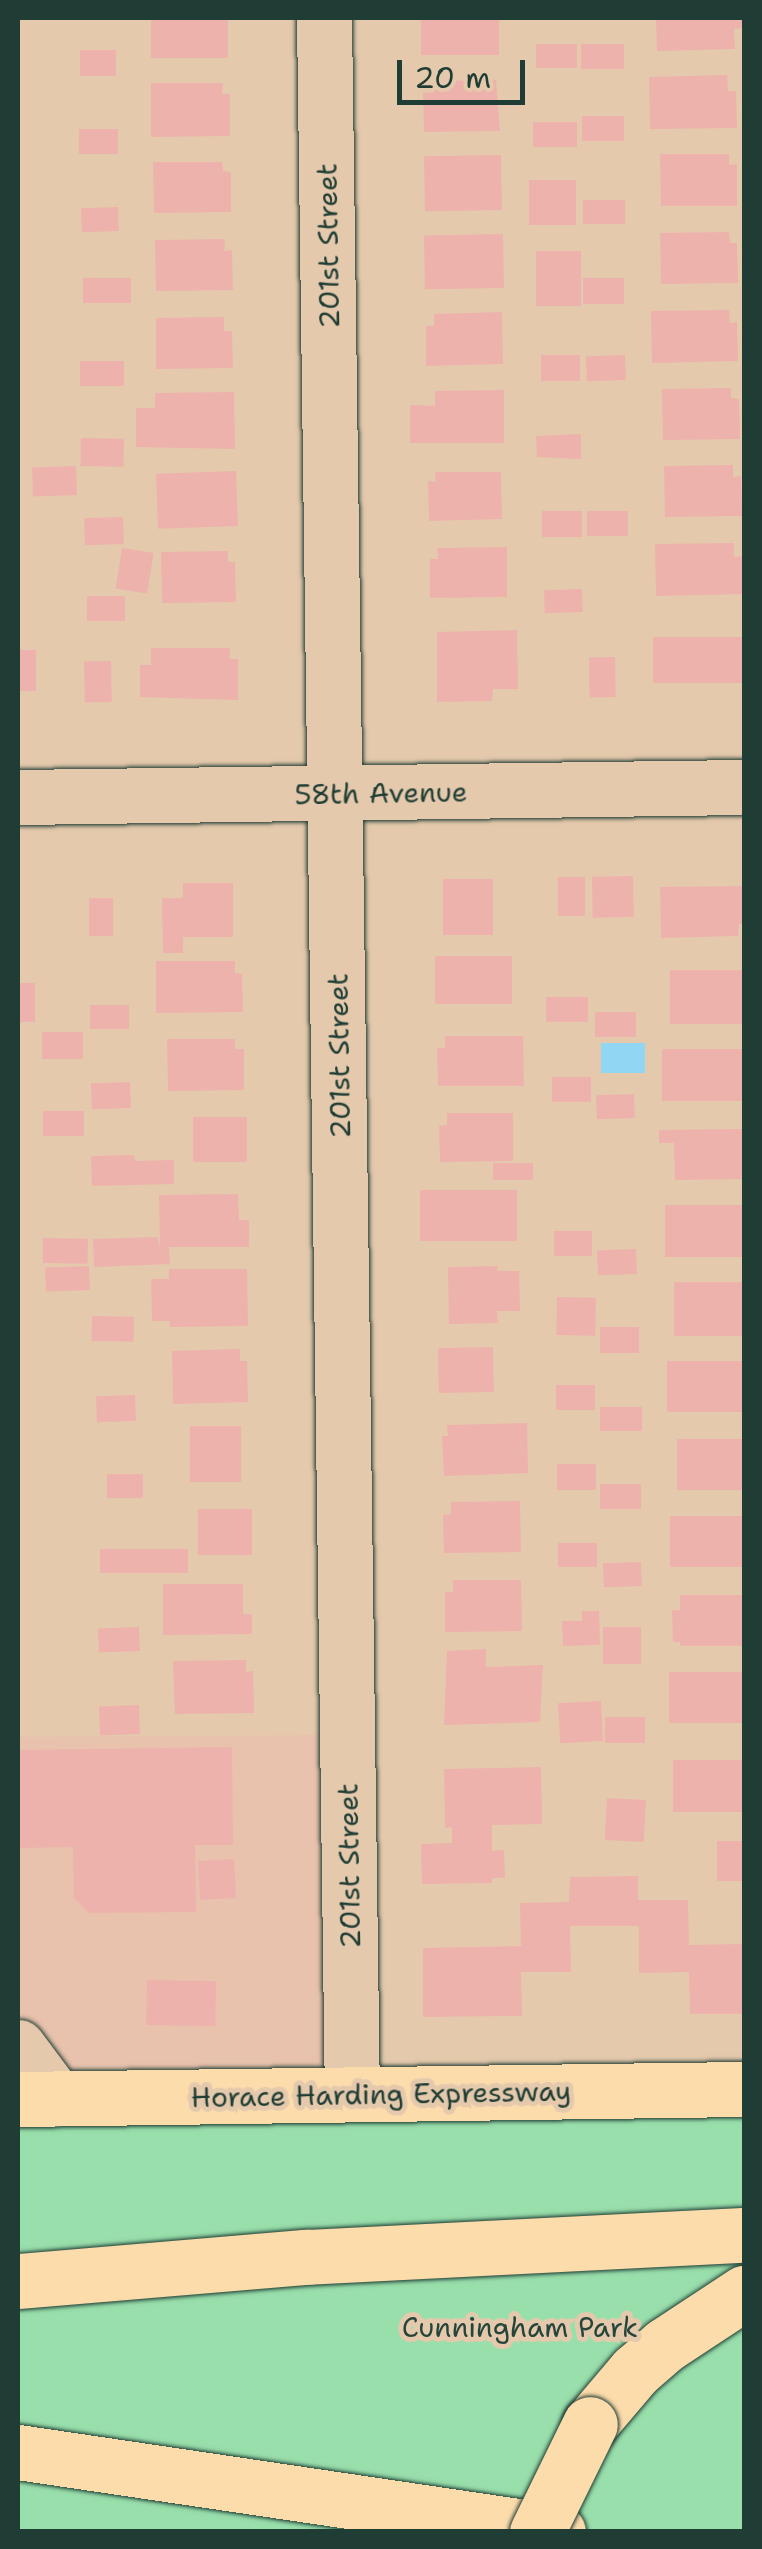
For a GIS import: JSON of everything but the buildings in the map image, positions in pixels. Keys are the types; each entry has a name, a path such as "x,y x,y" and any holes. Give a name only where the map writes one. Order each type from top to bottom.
{"main road":[{"name":"Horace Harding Expressway","path":"37,2098 744,2089"},
{"path":"18,2281 306,2257 744,2235"},
{"path":"537,2532 590,2424 635,2371 665,2345 744,2293"},
{"path":"18,2452 558,2532"}],"street":[{"name":"201st Street","path":"324,18 352,2094"},
{"name":"58th Avenue","path":"18,797 744,787"},
{"path":"18,2046 37,2098"}],"shaded area":[{"path":"327,1735 333,2067 59,2069 18,2016 18,1737"}],"green space":[{"name":"Cunningham Park","path":"18,2117 744,2117 744,2531 18,2531"}],"water":[{"path":"601,1043 645,1043 645,1073 601,1073"}]}
